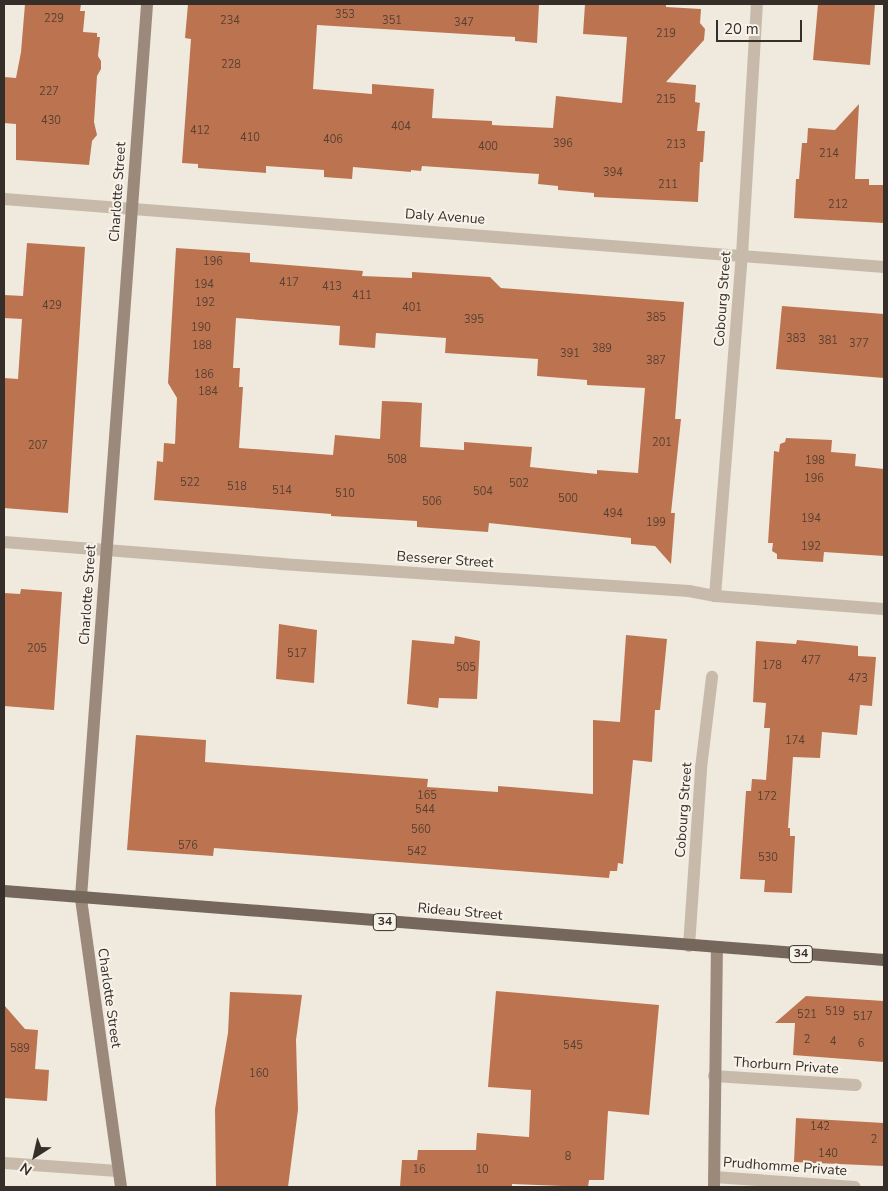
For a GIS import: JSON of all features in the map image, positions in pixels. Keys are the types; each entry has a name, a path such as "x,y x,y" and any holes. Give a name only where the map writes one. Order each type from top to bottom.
{"main road":[{"name":"Rideau Street","path":"4,891 884,960"}],"street":[{"name":"Charlotte Street","path":"121,1187 81,897 147,4"},
{"name":"Cobourg Street","path":"715,596 742,255 757,4"},
{"name":"Daly Avenue","path":"4,199 884,267"},
{"name":"Besserer Street","path":"4,542 689,592 715,596 884,609"},
{"name":"Cobourg Street","path":"689,946 701,768 712,677"},
{"path":"714,1182 717,948"},
{"name":"Thorburn Private","path":"714,1076 856,1085"},
{"path":"4,1163 118,1171"},
{"name":"Prudhomme Private","path":"714,1182 855,1187"}],"building":[{"path":"25,4 81,4 80,11 85,11 83,32 97,33 97,37 100,37 98,56 101,61 101,69 97,76 94,122 97,135 92,141 89,165 16,160 16,124 4,123 4,77 16,78 21,52"},
{"path":"188,4 539,4 537,43 515,41 515,37 317,25 313,89 372,94 372,84 434,89 432,118 492,121 492,125 553,128 556,96 622,103 627,37 583,34 585,4 666,4 666,7 701,9 700,23 705,29 704,40 666,82 696,85 695,102 700,103 697,131 705,131 703,162 700,162 698,202 594,197 594,193 558,190 558,186 538,184 539,174 422,166 421,171 411,170 411,172 353,167 352,179 324,177 324,170 266,166 266,173 198,168 198,164 182,163 191,39 185,38"},
{"path":"818,4 875,4 870,65 813,60"},
{"path":"859,104 855,179 869,179 869,185 884,185 884,223 794,218 796,179 799,179 802,143 807,143 808,128 835,130"},
{"path":"27,243 85,247 68,513 4,508 4,378 18,379 22,319 4,318 4,295 23,296"},
{"path":"176,248 250,253 250,262 363,271 362,276 412,278 412,272 490,277 501,288 684,302 675,419 681,419 671,513 675,513 671,564 655,546 631,544 631,538 489,523 488,532 417,527 417,521 331,516 331,514 154,500 157,461 163,462 164,443 175,444 177,398 168,383","holes":["236,318 340,326 339,345 375,348 376,333 446,338 445,353 538,359 537,376 587,380 587,385 645,388 638,473 597,470 597,474 530,467 532,447 464,442 464,450 420,447 422,403 408,402 382,401 380,439 335,435 333,455 239,448 243,387 239,387 240,368 233,368"]},
{"path":"782,306 884,314 884,378 776,369"},
{"path":"786,438 832,440 831,452 856,454 855,466 884,469 884,556 824,552 823,562 777,559 777,554 772,551 773,543 768,543 774,451 779,452 780,444 785,442"},
{"path":"21,589 62,592 54,710 4,706 4,593 20,594"},
{"path":"279,624 317,630 314,683 276,679"},
{"path":"626,635 667,639 660,710 655,710 652,762 633,760 623,864 618,863 617,871 610,871 609,878 214,848 213,856 127,850 136,735 206,740 205,762 428,779 427,787 498,792 498,786 593,794 593,720 620,722"},
{"path":"455,636 480,641 477,699 439,698 438,708 407,704 412,640 454,644"},
{"path":"797,640 858,646 858,656 876,657 872,706 860,705 857,735 822,732 820,758 793,757 788,828 790,828 790,836 795,836 792,893 764,892 765,880 740,879 746,791 751,791 752,779 766,780 770,728 764,728 766,703 753,702 756,641 796,644"},
{"path":"496,991 659,1005 649,1115 608,1111 604,1180 589,1180 588,1187 512,1184 512,1187 400,1187 402,1160 417,1160 418,1150 476,1150 477,1133 529,1137 531,1090 488,1087"},
{"path":"230,992 302,995 296,1040 298,1110 288,1187 216,1187 215,1109 228,1033"},
{"path":"806,996 884,1001 884,1062 793,1055 795,1023 775,1023"},
{"path":"4,1005 25,1029 38,1030 35,1069 49,1070 47,1101 4,1098"},
{"path":"796,1118 884,1123 884,1166 794,1162"}]}
